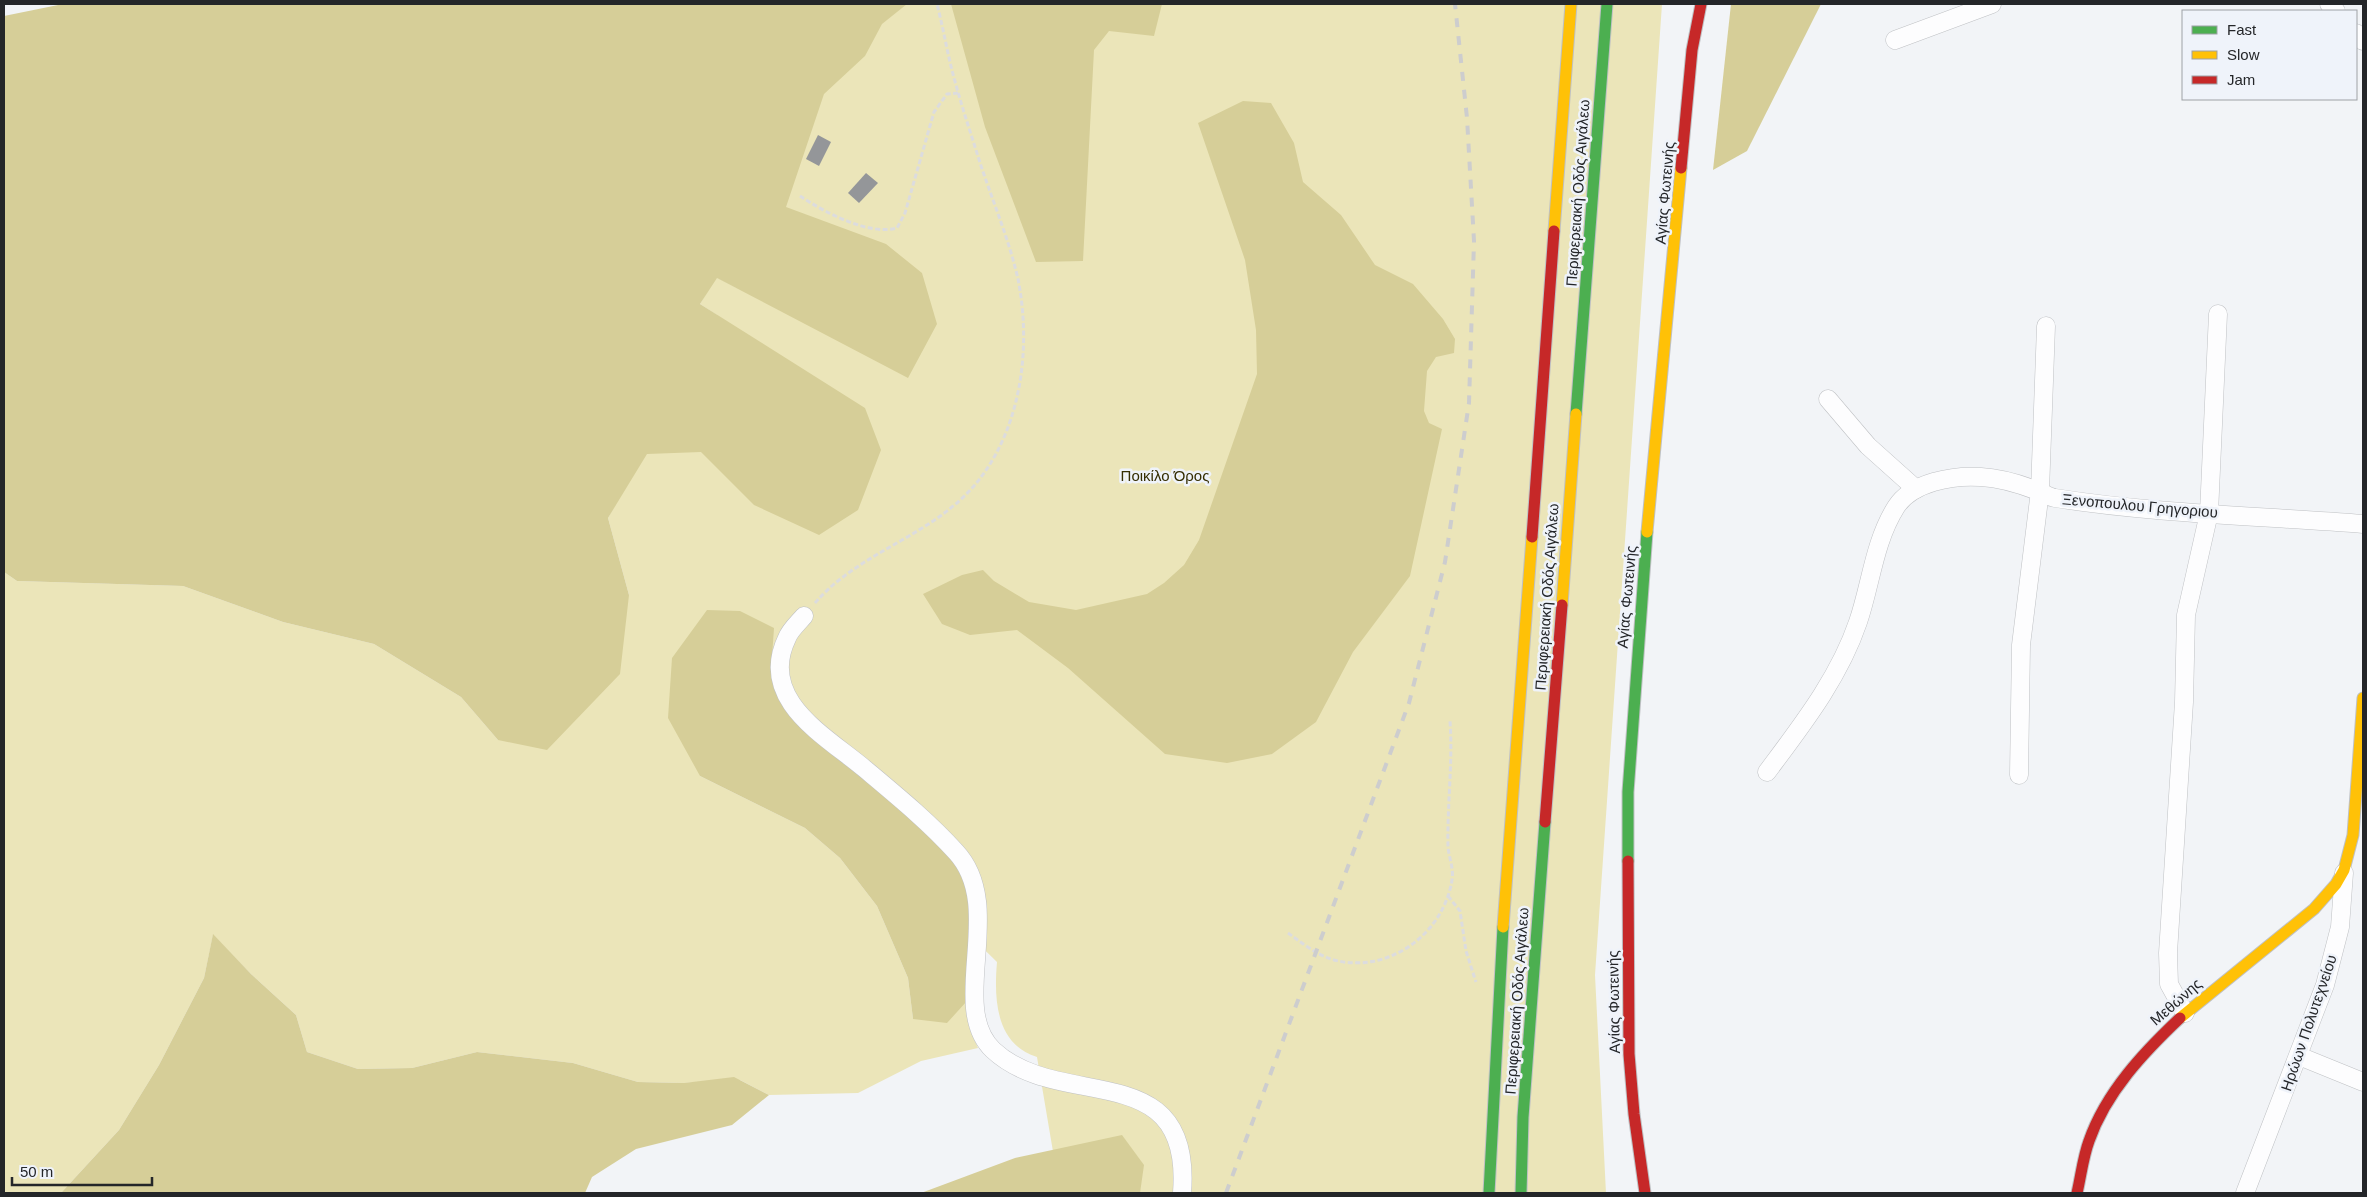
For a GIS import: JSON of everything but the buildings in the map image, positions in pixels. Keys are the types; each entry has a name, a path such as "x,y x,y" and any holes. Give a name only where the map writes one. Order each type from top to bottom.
{"main road":[{"name":"Περιφερειακή Οδός Αιγάλεω","path":"1489,1193 1498,993 1572,4"},
{"name":"Περιφερειακή Οδός Αιγάλεω","path":"1521,1193 1523,1117 1607,4"},
{"name":"Αγίας Φωτεινής","path":"1645,1193 1634,1114 1629,1054 1628,792 1644,565 1663,380 1692,50 1701,4"},
{"name":"Ηρώων Πολυτεχνείου","path":"2344,869 2353,832 2363,698"},
{"name":"Μεθώνης","path":"2077,1193 2092,1133 2118,1085 2146,1050 2185,1013 2295,924 2332,890 2344,869"}],"street":[{"path":"1895,40 1992,4"},
{"path":"2185,1013 2169,984 2168,953 2184,702 2186,615 2209,513 2218,314"},
{"path":"2019,775 2021,645 2040,491 2046,326"},
{"path":"1828,399 1868,446 1916,489"},
{"name":"Ξενοπουλου Γρηγοριου","path":"1768,772 1814,709 1840,666 1858,622 1882,535 1897,506 1916,489 1944,479 1980,477 2014,483 2040,491 2052,498 2209,513 2363,524"},
{"path":"804,616 787,636 780,655 780,679 790,703 810,727 864,768 958,854 976,885 979,915 975,983 976,1010 979,1029 992,1049 1030,1074 1109,1091 1150,1104 1171,1124 1182,1166 1182,1193"},
{"name":"Ηρώων Πολυτεχνείου","path":"2245,1193 2325,985 2337,942 2344,869"},
{"path":"2299,1056 2363,1082"}],"path":[{"path":"804,616 829,587 858,565 943,515 973,487 992,460 1010,419 1021,379 1024,328 1018,279 958,93 937,4"},
{"path":"800,196 838,217 869,228 884,232 897,228 905,213 934,112 947,94 958,93"},
{"path":"1288,934 1322,956 1333,960 1349,963 1388,958 1405,951 1421,938 1441,913 1448,896 1453,872 1448,847 1452,745 1450,721"},
{"path":"1448,896 1460,911 1466,950 1476,983 1482,990 1498,993"}],"green space":[{"name":"Ποικίλο Όρος","path":"828,4 1662,4 1595,975 1606,1193 1060,1193 1037,1057 1023,1051 1005,1031 997,1004 997,962 687,658 700,776 805,828 840,858 877,906 908,978 913,1019 967,1001 970,1029 978,1048 921,1061 858,1093 769,1095 740,1080 684,1083 638,1082 573,1063 477,1052 412,1068 358,1069 307,1052 296,1015 251,974 213,935 204,978 159,1065 119,1130 61,1193 4,1193 4,572 17,581 183,586 283,622 374,644 461,697 498,740 629,595 608,518 717,315 700,304 716,277 737,288"}],"shaded area":[{"path":"63,4 907,4 882,24 865,56 824,94 786,207 886,244 922,273 937,324 908,378 717,278 700,304 865,408 881,450 858,510 819,535 754,505 701,452 647,454 608,518 629,595 620,674 547,750 498,740 461,697 374,644 283,622 183,586 17,581 4,572 4,16"},
{"path":"951,4 1162,4 1154,36 1109,31 1094,50 1083,261 1036,262 985,127"},
{"path":"1731,4 1821,4 1747,151 1713,170"},
{"path":"1243,101 1271,103 1294,143 1303,182 1341,215 1375,265 1413,284 1443,319 1455,339 1454,353 1436,357 1427,371 1424,411 1429,423 1442,429 1410,576 1353,652 1316,722 1272,754 1227,763 1165,754 1068,668 1017,630 970,635 942,624 923,594 962,575 983,570 994,581 1029,602 1076,610 1147,594 1164,583 1184,565 1199,540 1257,374 1256,330 1245,260 1198,123"},
{"path":"707,610 740,611 774,628 772,657 774,682 783,705 804,731 889,798 954,860 968,888 972,911 967,1001 947,1023 913,1019 908,978 877,906 840,858 805,828 700,776 668,718 672,658"},
{"path":"213,934 251,974 296,1015 307,1052 358,1069 412,1068 477,1052 573,1063 638,1082 684,1083 734,1077 769,1095 732,1125 636,1149 592,1177 585,1193 61,1193 119,1130 159,1065 204,978"},
{"path":"1122,1135 1144,1165 1140,1193 921,1193 1015,1158"}],"railway":[{"path":"1226,1193 1409,703 1445,562 1469,403 1474,241 1467,118 1455,4"}],"traffic: fast":[{"path":"1576,414 1607,4"},
{"path":"1628,861 1628,792 1647,532"},
{"path":"1521,1193 1523,1117 1545,822"},
{"path":"1489,1193 1503,927"}],"traffic: slow":[{"path":"1554,231 1571,4"},
{"path":"1647,532 1681,168"},
{"path":"1562,605 1576,414"},
{"path":"1503,927 1532,537"},
{"path":"2180,1018 2314,909 2336,884 2344,870 2353,835 2363,698"}],"traffic: jam":[{"path":"1681,168 1692,50 1701,4"},
{"path":"1532,537 1554,231"},
{"path":"1545,822 1562,605"},
{"path":"1628,861 1629,1054 1634,1114 1645,1193"},
{"path":"2077,1193 2087,1147 2105,1106 2127,1074 2180,1018"}]}
